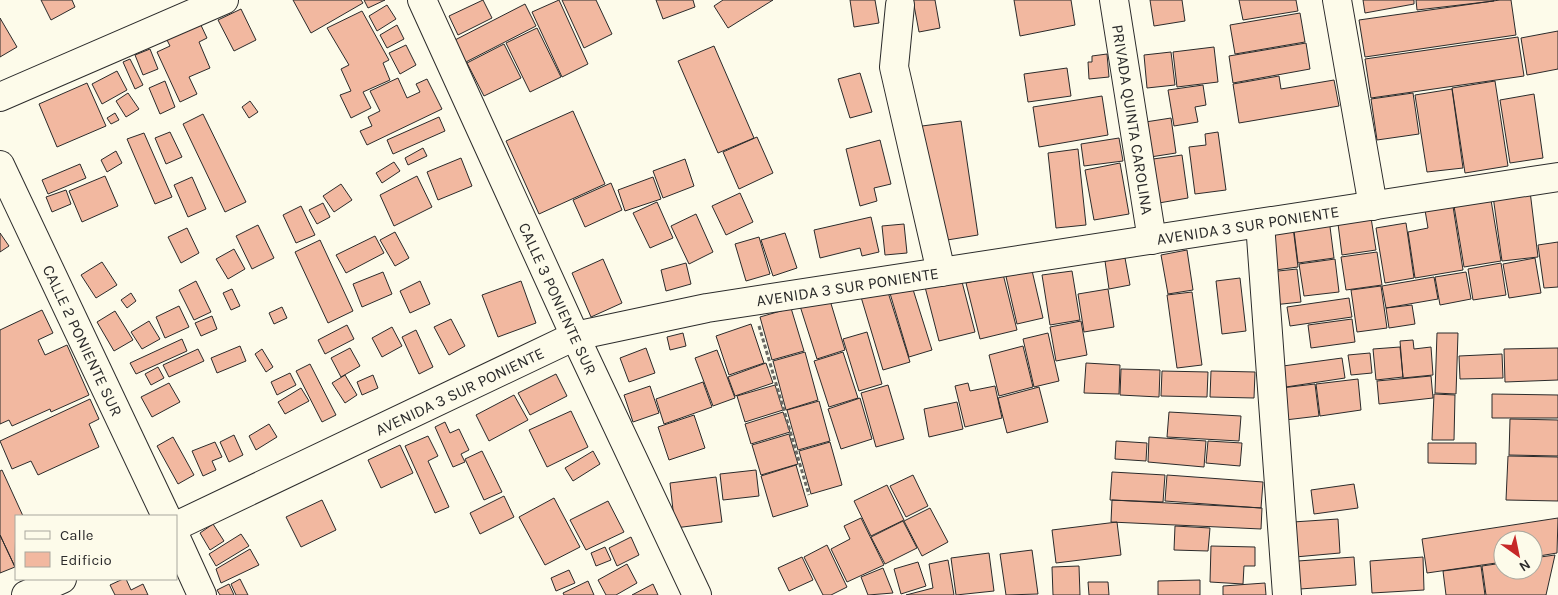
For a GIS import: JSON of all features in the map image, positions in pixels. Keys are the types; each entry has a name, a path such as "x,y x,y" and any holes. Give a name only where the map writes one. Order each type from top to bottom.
{"street":[{"path":"0,97 224,0"},
{"name":"CALLE 3 PONIENTE SUR","path":"422,0 697,595"},
{"name":"PRIVADA QUINTA CAROLINA","path":"1114,0 1152,240"},
{"path":"1337,0 1373,206"},
{"path":"900,5 894,66 941,272"},
{"name":"CALLE 2 PONIENTE SUR","path":"0,165 166,515"},
{"name":"AVENIDA 3 SUR PONIENTE","path":"178,525 576,336 707,308 1558,177"},
{"path":"1260,223 1287,595"},
{"path":"178,542 202,595"},
{"path":"26,595 60,580"}],"path":[{"path":"752,301 809,495"}],"building":[{"path":"41,0 72,0 75,7 51,20"},
{"path":"293,0 361,0 363,3 311,33"},
{"path":"364,0 385,0 368,8"},
{"path":"483,0 492,18 458,35 449,16"},
{"path":"559,0 588,64 562,77 532,12"},
{"path":"562,0 596,0 612,34 584,48"},
{"path":"656,0 693,0 695,7 663,19"},
{"path":"723,0 773,0 728,28 714,6"},
{"path":"850,0 875,0 879,23 854,27"},
{"path":"913,0 935,0 940,28 919,32"},
{"path":"1014,0 1071,0 1075,25 1020,36"},
{"path":"1150,0 1182,0 1185,21 1154,26"},
{"path":"1239,0 1296,0 1298,11 1243,20"},
{"path":"1363,0 1414,0 1414,4 1365,13"},
{"path":"1416,0 1494,0 1494,1 1417,10"},
{"path":"1511,0 1516,35 1365,57 1359,20"},
{"path":"525,4 536,26 464,63 453,41"},
{"path":"387,5 396,19 377,31 369,16"},
{"path":"241,9 256,40 234,51 218,20"},
{"path":"362,11 389,60 383,63 390,80 363,92 371,108 351,118 340,95 351,91 341,69 349,65 327,28"},
{"path":"1300,13 1305,42 1235,54 1230,25"},
{"path":"0,18 17,47 0,57"},
{"path":"199,21 207,38 199,42 210,68 189,77 197,94 180,102 157,52 170,46 165,36"},
{"path":"397,25 404,39 387,48 380,35"},
{"path":"537,28 561,77 530,92 506,43"},
{"path":"1558,31 1558,69 1527,75 1521,38"},
{"path":"1518,37 1524,76 1371,98 1365,59"},
{"path":"1306,43 1310,69 1233,83 1229,56"},
{"path":"504,44 521,78 484,96 467,63"},
{"path":"406,45 416,65 400,74 389,53"},
{"path":"714,46 754,138 718,153 678,61"},
{"path":"1214,47 1218,82 1177,87 1173,52"},
{"path":"150,49 158,69 143,75 135,55"},
{"path":"1171,52 1175,85 1147,88 1144,55"},
{"path":"1107,54 1109,77 1089,79 1088,62 1092,62 1092,56"},
{"path":"130,59 143,85 135,89 123,62"},
{"path":"1067,68 1071,96 1028,102 1024,74"},
{"path":"117,71 127,90 102,104 92,84"},
{"path":"860,73 872,112 850,118 838,79"},
{"path":"1279,76 1281,89 1334,80 1339,106 1239,123 1233,84"},
{"path":"398,78 407,98 420,92 416,84 427,79 442,109 367,145 360,131 372,126 368,117 380,111 370,91"},
{"path":"165,81 175,107 160,114 149,88"},
{"path":"1495,81 1508,166 1465,173 1452,88"},
{"path":"87,83 106,126 57,147 39,104"},
{"path":"1203,85 1206,105 1195,107 1198,122 1174,126 1168,90"},
{"path":"1452,89 1463,168 1427,172 1415,95"},
{"path":"128,93 139,109 126,117 116,101"},
{"path":"1413,93 1419,134 1377,140 1371,99"},
{"path":"1534,94 1543,158 1510,163 1500,100"},
{"path":"1102,96 1108,135 1039,147 1033,107"},
{"path":"250,101 258,112 249,118 242,107"},
{"path":"573,111 605,184 539,214 506,141"},
{"path":"115,113 119,120 111,124 107,118"},
{"path":"203,114 246,202 225,212 183,124"},
{"path":"439,117 445,131 393,154 387,140"},
{"path":"1171,118 1176,153 1144,158 1139,123"},
{"path":"961,121 978,235 941,241 922,126"},
{"path":"170,132 182,157 166,164 155,138"},
{"path":"1218,132 1226,190 1195,194 1189,147 1206,145 1205,134"},
{"path":"144,133 172,197 155,204 127,139"},
{"path":"757,137 773,173 739,189 723,152"},
{"path":"1119,138 1123,161 1084,166 1081,144"},
{"path":"880,140 891,184 874,188 877,201 860,206 846,149"},
{"path":"423,148 427,156 408,165 405,158"},
{"path":"1078,149 1086,225 1056,228 1048,153"},
{"path":"116,151 122,163 107,172 101,160"},
{"path":"1182,155 1188,198 1153,204 1146,160"},
{"path":"461,158 472,186 438,200 427,172"},
{"path":"685,159 694,186 663,198 653,171"},
{"path":"394,162 400,171 382,183 376,173"},
{"path":"1120,163 1129,214 1094,220 1085,170"},
{"path":"80,164 86,178 48,194 42,180"},
{"path":"105,176 118,206 82,222 69,191"},
{"path":"417,176 432,207 394,226 380,195"},
{"path":"192,177 206,209 188,217 174,185"},
{"path":"653,177 661,199 625,211 618,190"},
{"path":"611,183 622,210 585,227 573,200"},
{"path":"341,184 352,200 334,212 323,196"},
{"path":"66,190 71,204 52,212 46,197"},
{"path":"1530,191 1538,257 1502,261 1493,196"},
{"path":"740,193 753,222 726,235 712,206"},
{"path":"1452,200 1463,270 1415,278 1408,232 1428,228 1424,204"},
{"path":"1491,200 1501,261 1464,267 1454,206"},
{"path":"657,202 673,238 650,248 633,213"},
{"path":"323,203 330,217 317,224 309,210"},
{"path":"301,206 315,235 296,243 283,215"},
{"path":"1370,211 1376,250 1342,255 1337,216"},
{"path":"696,214 713,252 689,264 671,226"},
{"path":"871,217 879,252 862,256 860,248 820,258 814,230"},
{"path":"1329,219 1334,258 1298,263 1293,223"},
{"path":"1406,223 1414,278 1385,283 1376,228"},
{"path":"904,224 907,253 885,255 882,226"},
{"path":"258,225 274,258 252,269 236,236"},
{"path":"1293,227 1298,267 1268,271 1264,231"},
{"path":"187,228 199,253 181,263 168,237"},
{"path":"395,232 409,258 395,266 380,240"},
{"path":"0,233 9,246 0,252"},
{"path":"785,233 797,268 773,276 761,240"},
{"path":"375,236 384,253 346,273 336,255"},
{"path":"759,237 770,274 746,281 735,244"},
{"path":"320,240 353,311 328,323 295,252"},
{"path":"1558,242 1558,287 1544,288 1538,245"},
{"path":"234,249 245,269 228,279 216,259"},
{"path":"1187,250 1193,290 1168,294 1161,255"},
{"path":"1377,252 1382,285 1346,290 1341,257"},
{"path":"1125,258 1130,285 1109,289 1105,261"},
{"path":"1535,258 1541,293 1509,298 1503,264"},
{"path":"603,259 622,303 591,317 572,273"},
{"path":"1335,259 1339,292 1304,296 1299,264"},
{"path":"102,262 117,285 96,298 81,275"},
{"path":"1030,262 1043,318 1017,324 1004,268"},
{"path":"686,263 691,284 666,291 661,270"},
{"path":"1501,263 1506,295 1473,300 1468,269"},
{"path":"1297,269 1301,302 1273,305 1269,272"},
{"path":"1072,271 1080,320 1050,325 1042,275"},
{"path":"383,272 392,294 362,307 353,284"},
{"path":"1466,272 1471,299 1440,305 1435,277"},
{"path":"1003,274 1017,330 980,339 966,283"},
{"path":"1434,277 1438,299 1386,308 1382,286"},
{"path":"961,278 975,332 939,341 925,287"},
{"path":"1240,278 1246,331 1222,334 1216,281"},
{"path":"196,281 211,312 194,320 179,290"},
{"path":"420,281 430,304 410,313 400,291"},
{"path":"521,281 536,323 498,337 482,295"},
{"path":"911,283 932,350 909,357 889,290"},
{"path":"1381,286 1387,328 1357,332 1351,290"},
{"path":"232,289 240,306 231,310 223,293"},
{"path":"887,289 910,362 883,370 861,297"},
{"path":"1108,289 1114,327 1084,332 1078,294"},
{"path":"1192,292 1202,365 1177,368 1167,295"},
{"path":"131,293 136,301 127,308 121,300"},
{"path":"829,297 845,350 817,359 800,306"},
{"path":"1349,298 1352,317 1290,326 1287,307"},
{"path":"1412,305 1415,324 1389,328 1386,308"},
{"path":"179,306 189,327 165,338 156,317"},
{"path":"282,307 287,318 274,324 269,313"},
{"path":"791,308 804,351 772,360 760,317"},
{"path":"42,310 53,333 38,340 45,355 67,345 89,395 51,412 50,409 12,426 9,420 0,424 0,330"},
{"path":"115,311 133,340 114,351 97,322"},
{"path":"212,316 217,329 201,336 195,323"},
{"path":"451,319 465,346 449,355 434,327"},
{"path":"1352,319 1355,342 1311,348 1308,325"},
{"path":"149,321 160,339 142,349 131,332"},
{"path":"1081,321 1087,355 1056,361 1050,327"},
{"path":"751,324 764,363 729,375 716,336"},
{"path":"347,325 354,339 325,354 318,340"},
{"path":"392,327 402,346 382,357 372,338"},
{"path":"416,330 433,367 419,374 402,337"},
{"path":"867,332 882,384 859,391 843,339"},
{"path":"683,333 686,346 670,350 667,337"},
{"path":"1048,333 1059,381 1034,387 1023,339"},
{"path":"1437,333 1458,333 1456,394 1435,393"},
{"path":"182,339 187,351 136,374 130,363"},
{"path":"1413,340 1414,349 1431,347 1433,375 1403,378 1400,341"},
{"path":"240,346 246,361 217,373 211,358"},
{"path":"1023,346 1033,387 999,396 989,355"},
{"path":"1400,347 1403,377 1376,380 1373,349"},
{"path":"350,348 360,366 341,377 331,358"},
{"path":"646,348 655,373 629,382 620,358"},
{"path":"1558,348 1558,380 1505,382 1504,349"},
{"path":"198,349 204,361 169,377 163,365"},
{"path":"262,349 273,367 266,372 255,354"},
{"path":"717,350 735,398 713,406 695,358"},
{"path":"805,352 818,400 786,410 773,361"},
{"path":"843,352 858,398 829,407 814,361"},
{"path":"1370,353 1372,373 1351,375 1348,355"},
{"path":"1502,354 1503,378 1460,379 1459,356"},
{"path":"1342,358 1345,378 1286,387 1283,366"},
{"path":"766,363 773,383 735,396 728,377"},
{"path":"1086,363 1120,365 1119,394 1084,393"},
{"path":"310,364 336,415 322,422 296,371"},
{"path":"158,367 164,378 151,385 145,374"},
{"path":"1121,369 1160,370 1159,397 1120,395"},
{"path":"1162,371 1208,372 1207,397 1161,396"},
{"path":"1211,371 1255,372 1254,398 1210,397"},
{"path":"290,373 296,385 277,395 271,382"},
{"path":"556,374 567,396 530,415 518,393"},
{"path":"345,375 357,395 345,403 332,383"},
{"path":"373,375 378,388 362,395 357,382"},
{"path":"1431,376 1433,398 1379,404 1377,381"},
{"path":"1358,379 1361,410 1320,416 1316,384"},
{"path":"703,382 712,407 664,424 656,399"},
{"path":"169,383 180,402 152,417 141,397"},
{"path":"968,383 970,391 995,386 1002,418 965,427 955,386"},
{"path":"1315,384 1319,416 1285,420 1281,388"},
{"path":"775,385 783,410 745,422 737,396"},
{"path":"888,385 904,439 876,447 861,393"},
{"path":"650,386 659,413 633,422 624,395"},
{"path":"1039,387 1048,422 1007,433 998,398"},
{"path":"301,388 309,401 285,414 278,402"},
{"path":"1434,394 1455,395 1454,440 1432,440"},
{"path":"1492,394 1558,395 1558,418 1492,418"},
{"path":"514,395 528,420 489,441 476,415"},
{"path":"860,398 872,439 841,449 828,409"},
{"path":"90,399 99,419 89,424 99,447 38,475 31,461 12,469 0,441"},
{"path":"819,401 830,441 798,450 787,410"},
{"path":"957,402 963,429 929,437 924,409"},
{"path":"571,411 588,447 547,467 529,430"},
{"path":"783,412 790,432 751,444 745,424"},
{"path":"1169,412 1241,416 1239,441 1167,437"},
{"path":"694,415 705,448 669,460 658,427"},
{"path":"1510,419 1558,420 1558,456 1509,455"},
{"path":"445,422 450,433 459,429 469,450 461,454 465,462 453,467 435,427"},
{"path":"269,424 277,437 256,450 249,436"},
{"path":"789,434 798,464 761,475 752,445"},
{"path":"234,435 243,455 229,462 220,442"},
{"path":"428,436 438,456 428,461 449,507 435,513 405,446"},
{"path":"173,437 194,475 178,484 157,446"},
{"path":"1149,437 1206,441 1204,467 1148,462"},
{"path":"1116,441 1147,443 1146,461 1115,459"},
{"path":"1208,441 1242,443 1240,466 1206,463"},
{"path":"215,442 222,457 212,461 216,470 203,476 192,451"},
{"path":"830,442 842,485 811,494 799,451"},
{"path":"1428,443 1476,443 1476,464 1428,463"},
{"path":"400,445 413,473 381,488 368,460"},
{"path":"482,451 502,492 484,500 465,459"},
{"path":"593,451 600,464 573,481 565,468"},
{"path":"1508,456 1558,457 1558,501 1506,500"},
{"path":"796,465 808,506 773,517 761,476"},
{"path":"2,470 23,515 15,515 15,567 0,535 0,471"},
{"path":"756,470 759,496 723,500 720,474"},
{"path":"1112,472 1165,475 1163,502 1110,500"},
{"path":"913,475 928,506 906,517 890,486"},
{"path":"1167,475 1263,482 1261,508 1165,501"},
{"path":"716,477 722,522 675,528 670,483"},
{"path":"1354,484 1358,508 1314,514 1311,490"},
{"path":"887,485 904,520 871,536 854,501"},
{"path":"504,496 514,517 480,534 470,513"},
{"path":"554,498 580,547 545,565 519,517"},
{"path":"322,500 336,530 301,547 286,517"},
{"path":"1112,500 1262,508 1261,529 1111,522"},
{"path":"608,501 624,532 586,550 570,520"},
{"path":"930,508 948,542 922,556 904,521"},
{"path":"861,518 884,565 847,582 831,549 850,539 844,526"},
{"path":"1558,518 1557,553 1543,555 1543,530 1493,530 1493,563 1427,573 1422,539"},
{"path":"1338,519 1340,553 1295,557 1293,522"},
{"path":"903,521 917,548 885,564 871,537"},
{"path":"1117,522 1121,555 1056,563 1052,530"},
{"path":"213,524 224,541 210,550 200,533"},
{"path":"1175,526 1210,528 1208,551 1174,550"},
{"path":"241,534 249,546 216,566 209,554"},
{"path":"0,535 15,567 0,573"},
{"path":"631,537 639,555 617,566 609,548"},
{"path":"827,545 847,587 831,595 823,595 804,557"},
{"path":"1211,546 1255,547 1255,566 1244,566 1243,584 1210,582"},
{"path":"605,547 611,560 596,566 591,553"},
{"path":"250,549 259,565 221,583 216,569"},
{"path":"1032,550 1038,594 1006,595 1000,554"},
{"path":"989,553 994,591 956,595 951,558"},
{"path":"1555,555 1546,595 1486,595 1482,566 1493,564 1493,580 1543,580 1543,557"},
{"path":"802,557 813,580 789,591 778,568"},
{"path":"1354,557 1356,585 1300,589 1298,561"},
{"path":"1423,557 1424,590 1372,593 1370,561"},
{"path":"948,560 954,595 906,595 933,588 929,564"},
{"path":"918,562 926,586 901,594 894,569"},
{"path":"627,564 637,583 616,595 606,595 598,580"},
{"path":"1079,566 1080,595 1053,595 1052,567"},
{"path":"1481,566 1485,595 1446,595 1443,571"},
{"path":"883,568 893,593 868,595 861,577"},
{"path":"569,570 575,583 556,591 551,578"},
{"path":"240,579 248,595 236,595 231,584"},
{"path":"121,580 126,580 131,590 143,584 148,595 115,595 110,585"},
{"path":"1200,580 1200,595 1158,595 1158,581"},
{"path":"588,581 594,595 564,595 563,593"},
{"path":"1088,582 1108,582 1109,595 1089,595"},
{"path":"1265,583 1266,595 1223,595 1223,586"},
{"path":"229,584 234,595 220,595 217,590"},
{"path":"653,584 658,595 632,595"}]}
